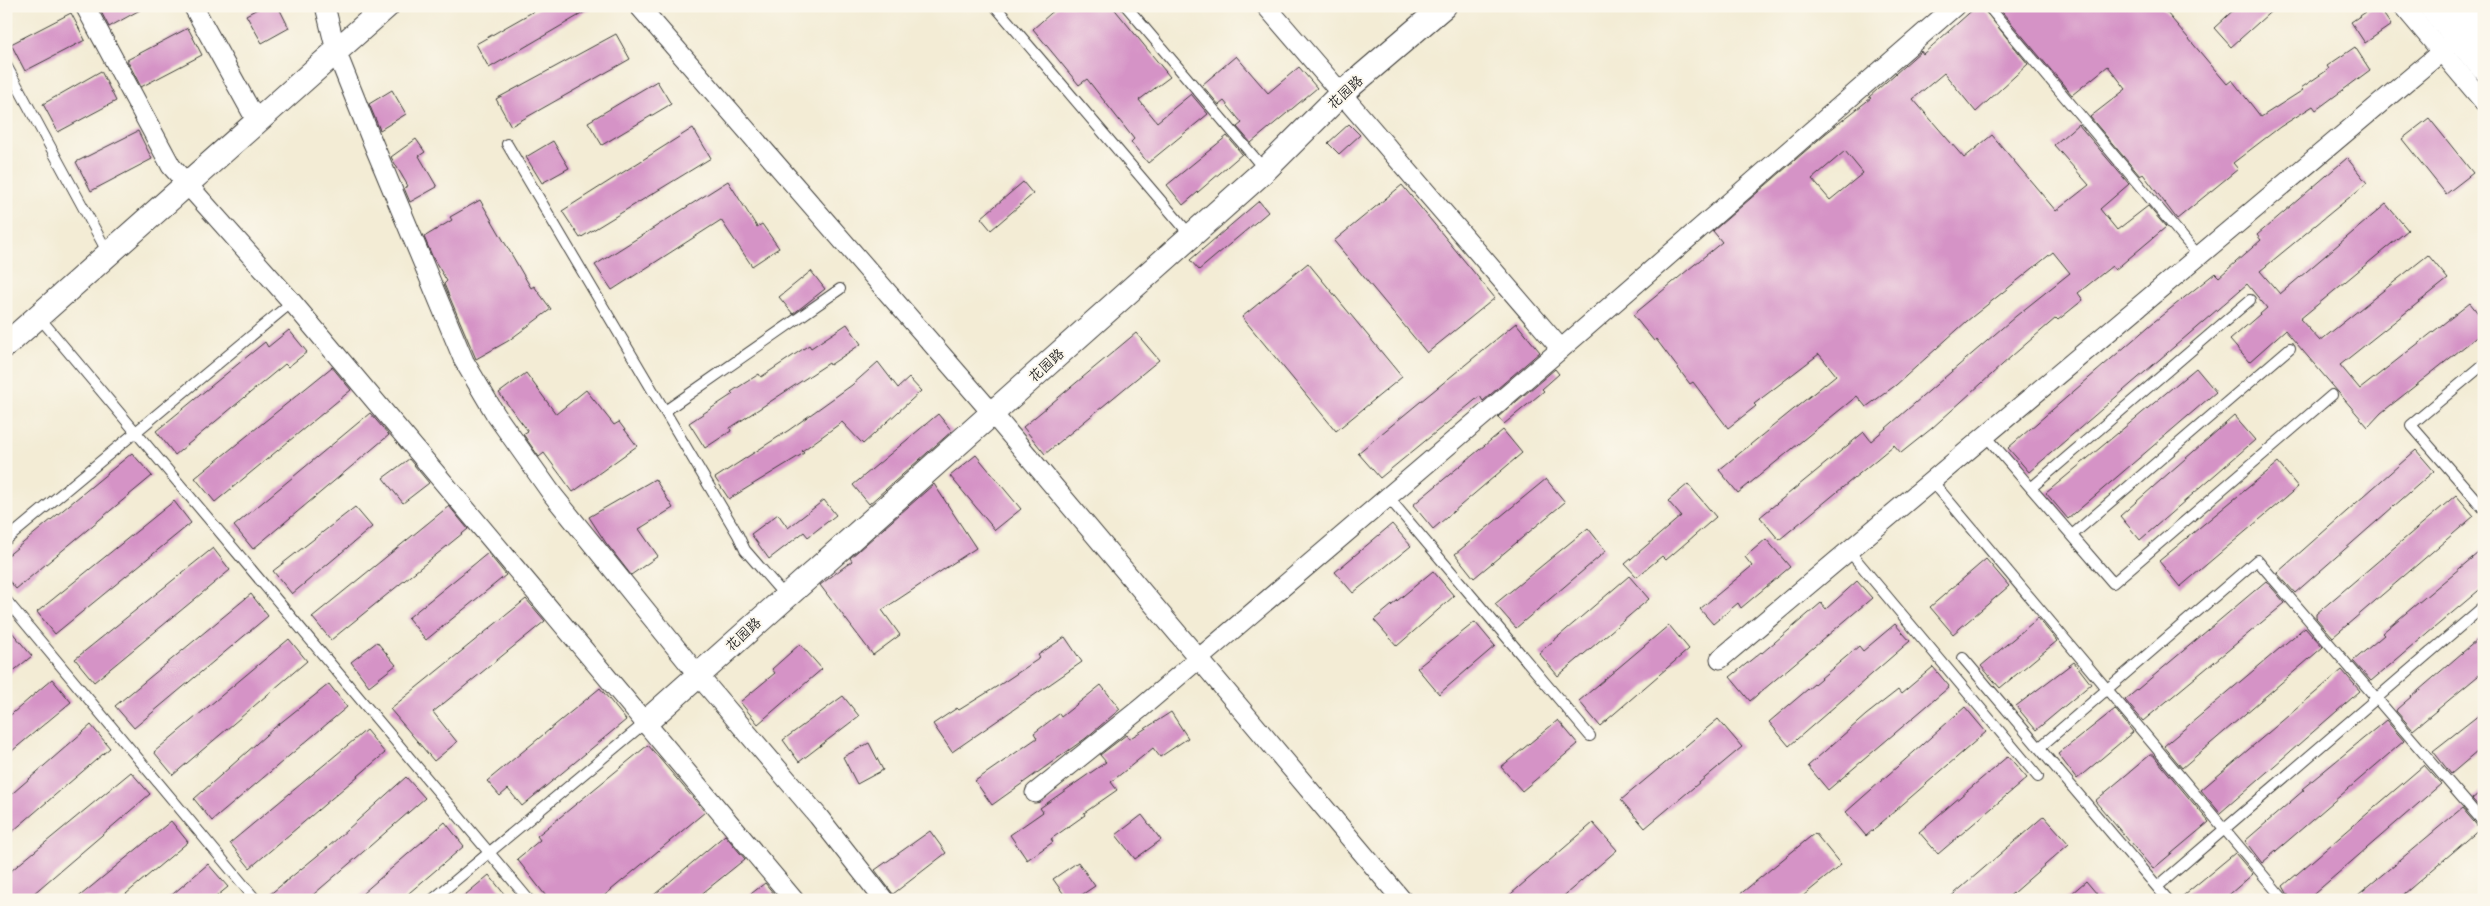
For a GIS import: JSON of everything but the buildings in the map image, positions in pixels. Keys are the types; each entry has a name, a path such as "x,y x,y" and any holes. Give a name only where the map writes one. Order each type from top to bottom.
{"main road":[{"path":"2433,6 2484,66"},
{"path":"2460,6 2461,41"}],"street":[{"path":"85,6 171,166 292,302 794,900"},
{"path":"193,6 257,122"},
{"path":"325,6 336,51 464,361 496,414 552,494 698,675 818,816 884,900"},
{"path":"6,345 386,6"},
{"path":"639,6 992,413 1402,900"},
{"path":"1266,6 1562,349"},
{"name":"花园路","path":"646,722 785,596 1265,170 1341,94 1444,6"},
{"path":"1035,793 1142,708 1562,349 1955,6"},
{"path":"2402,6 2461,41 2484,102"},
{"path":"1720,659 2198,256 2461,41"}],"lane":[{"path":"995,6 1191,236"},
{"path":"1126,6 1265,170"},
{"path":"1988,6 2198,256"},
{"path":"6,65 109,255"},
{"path":"507,144 738,535 745,550 785,596"},
{"path":"665,412 840,289"},
{"path":"2031,488 2250,300"},
{"path":"6,540 292,302"},
{"path":"39,317 529,900"},
{"path":"2072,535 2290,348"},
{"path":"2484,364 2411,425 2484,509"},
{"path":"1986,436 2113,583 2332,395"},
{"path":"1932,481 2284,900"},
{"path":"1388,497 1590,736"},
{"path":"1849,551 2038,777"},
{"path":"2039,748 2256,560 2484,822"},
{"path":"6,600 256,900"},
{"path":"2157,888 2484,606"},
{"path":"1963,658 2168,900"},
{"path":"432,900 646,722"}]}
